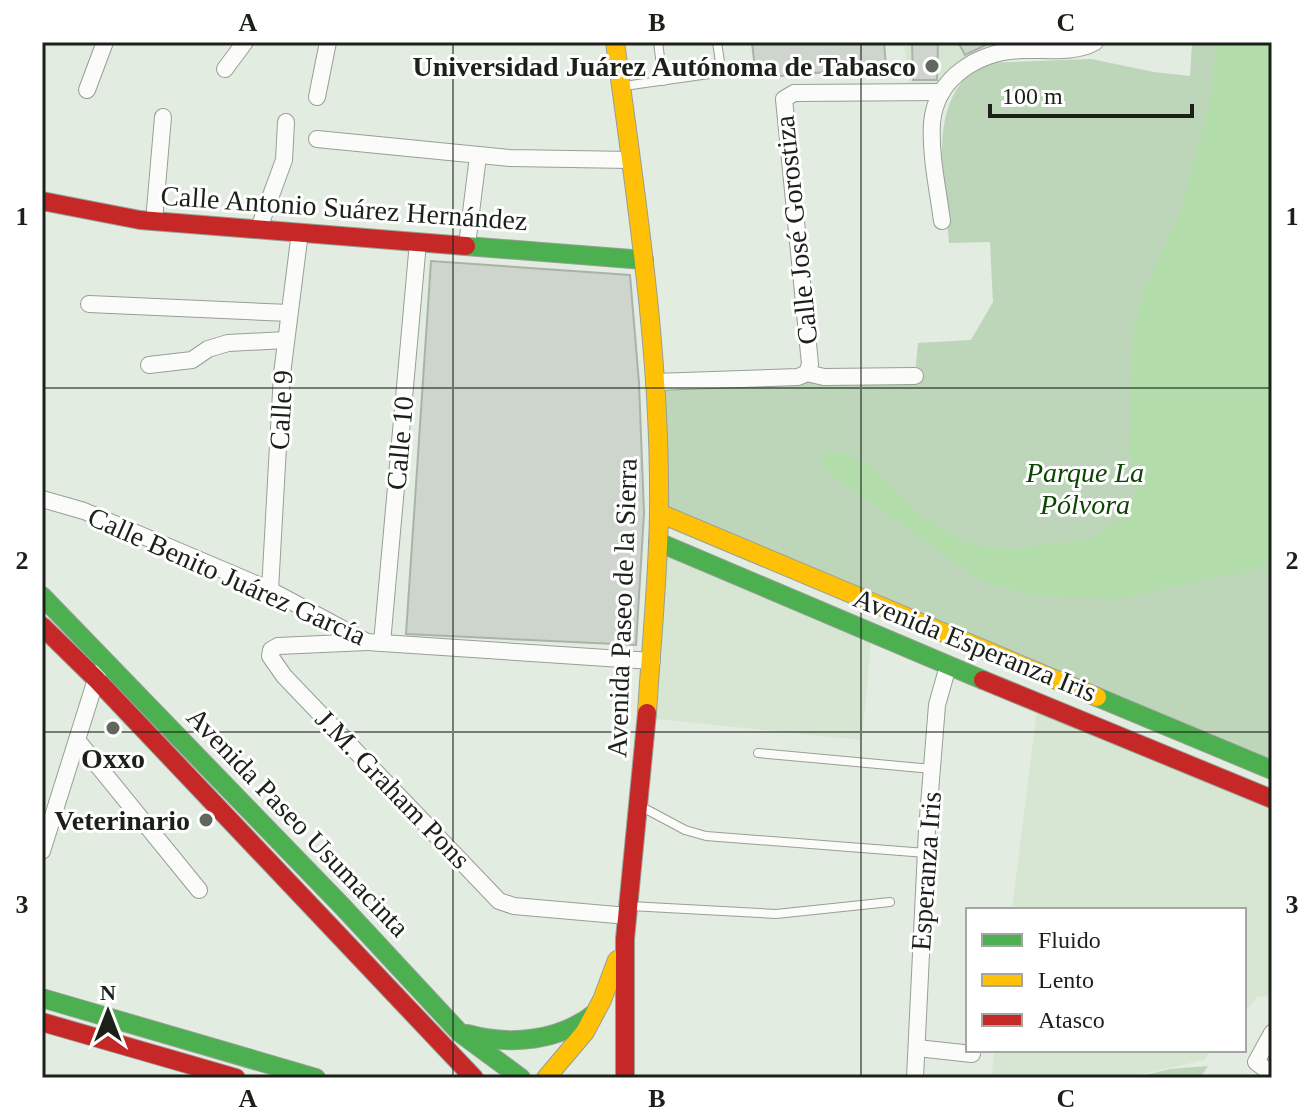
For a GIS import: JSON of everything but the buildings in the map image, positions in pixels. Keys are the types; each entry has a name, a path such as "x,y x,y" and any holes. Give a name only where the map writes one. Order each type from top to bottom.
{"main road":[{"name":"Avenida Paseo de la Sierra","path":"615,42 644,260 654,382 659,513 652,661 625,939 625,1078"},
{"name":"Calle Antonio Suárez Hernández","path":"42,201 154,221 644,260"},
{"name":"Avenida Esperanza Iris","path":"659,513 1272,770"},
{"name":"Avenida Esperanza Iris","path":"658,542 948,666 1272,799"},
{"name":"Avenida Paseo Usumacinta","path":"42,596 342,906 456,1029 521,1078"},
{"name":"Avenida Paseo Usumacinta","path":"42,626 96,679 474,1078"},
{"path":"1161,753 1171,728"},
{"name":"Avenida Paseo de la Sierra","path":"546,1078 585,1032 625,939"},
{"path":"42,998 316,1078"},
{"path":"456,1029 470,1036 517,1040 578,1027 595,1013"},
{"path":"42,1022 236,1078"}],"street":[{"path":"87,90 105,42"},
{"path":"225,69 245,42"},
{"path":"317,97 328,42"},
{"path":"942,221 932,129 933,113 942,92 962,69 993,53 1082,48 1095,42"},
{"name":"Calle José Gorostiza","path":"807,373 810,364 783,107 785,97 794,93 942,92"},
{"path":"154,221 163,117"},
{"path":"259,228 284,160 286,122"},
{"path":"317,139 478,156 631,160"},
{"path":"467,245 478,156"},
{"name":"Calle 9","path":"270,590 286,340 300,232"},
{"name":"Calle 10","path":"374,643 418,242"},
{"path":"89,304 289,313"},
{"path":"149,365 192,360 208,349 234,342 286,340"},
{"path":"654,382 798,377 807,373 824,377 915,376"},
{"name":"Calle Benito Juárez García","path":"42,499 84,511 270,590 374,643 652,661"},
{"name":"J.M. Graham Pons","path":"374,643 282,645 271,650 270,656 284,676 499,901 514,906 629,911"},
{"path":"42,851 103,660"},
{"name":"Esperanza Iris","path":"915,1078 932,769 939,692 948,666"},
{"path":"77,740 199,890"},
{"path":"1272,1033 1256,1062 1272,1074"},
{"path":"917,1048 972,1054"}],"lane":[{"path":"658,42 663,81"},
{"path":"621,86 719,72 717,42"},
{"path":"758,753 932,769"},
{"path":"640,805 685,830 706,836 926,853"},
{"path":"629,911 776,914 890,902"}],"shaded area":[{"name":"Universidad Juárez Autónoma de Tabasco","path":"904,42 1009,42 984,48 938,83 909,83"},
{"path":"1217,42 1272,42 1272,553 1261,568 1120,599 1036,596 982,581 846,486 831,474 820,459 824,453 832,451 874,468 917,513 964,541 987,547 1010,549 1088,539 1111,527 1136,495 1130,457 1134,327 1143,293 1180,213 1210,103"},
{"path":"658,542 872,633 862,740 647,718"},
{"path":"1038,701 1272,799 1272,997 1258,996 1246,1011 1246,908 1012,908"},
{"path":"995,1052 1210,1052 1204,1060 1126,1078 991,1078"}],"green space":[{"name":"Parque La Pólvora","path":"1192,42 1272,42 1272,770 659,513 654,382 915,376 918,343 971,340 993,302 990,242 949,243 942,169 945,120 952,98 965,78 984,63 1091,59 1190,76"},
{"path":"1208,1066 1200,1078 1133,1078 1170,1069"}],"traffic: fast":[{"path":"466,246 644,260"},
{"path":"658,542 983,680"},
{"path":"42,596 342,906 460,1033 521,1078"},
{"path":"1097,697 1272,770"},
{"path":"42,998 316,1078"},
{"path":"467,1034 500,1040 534,1038 566,1030 595,1013"}],"traffic: slow":[{"path":"615,42 646,277 659,454 656,588 647,713"},
{"path":"659,513 1097,697"},
{"path":"546,1078 585,1032 602,1000 617,960"}],"traffic: jam":[{"path":"42,201 140,220 466,246"},
{"path":"42,626 96,679 474,1078"},
{"path":"983,680 1272,799"},
{"path":"625,1078 625,939 647,713"},
{"path":"42,1022 236,1078"}],"place":[{"name":"Universidad Juárez Autónoma de Tabasco","path":"932,66"},
{"name":"Oxxo","path":"113,728"},
{"name":"Veterinario","path":"206,820"}]}
